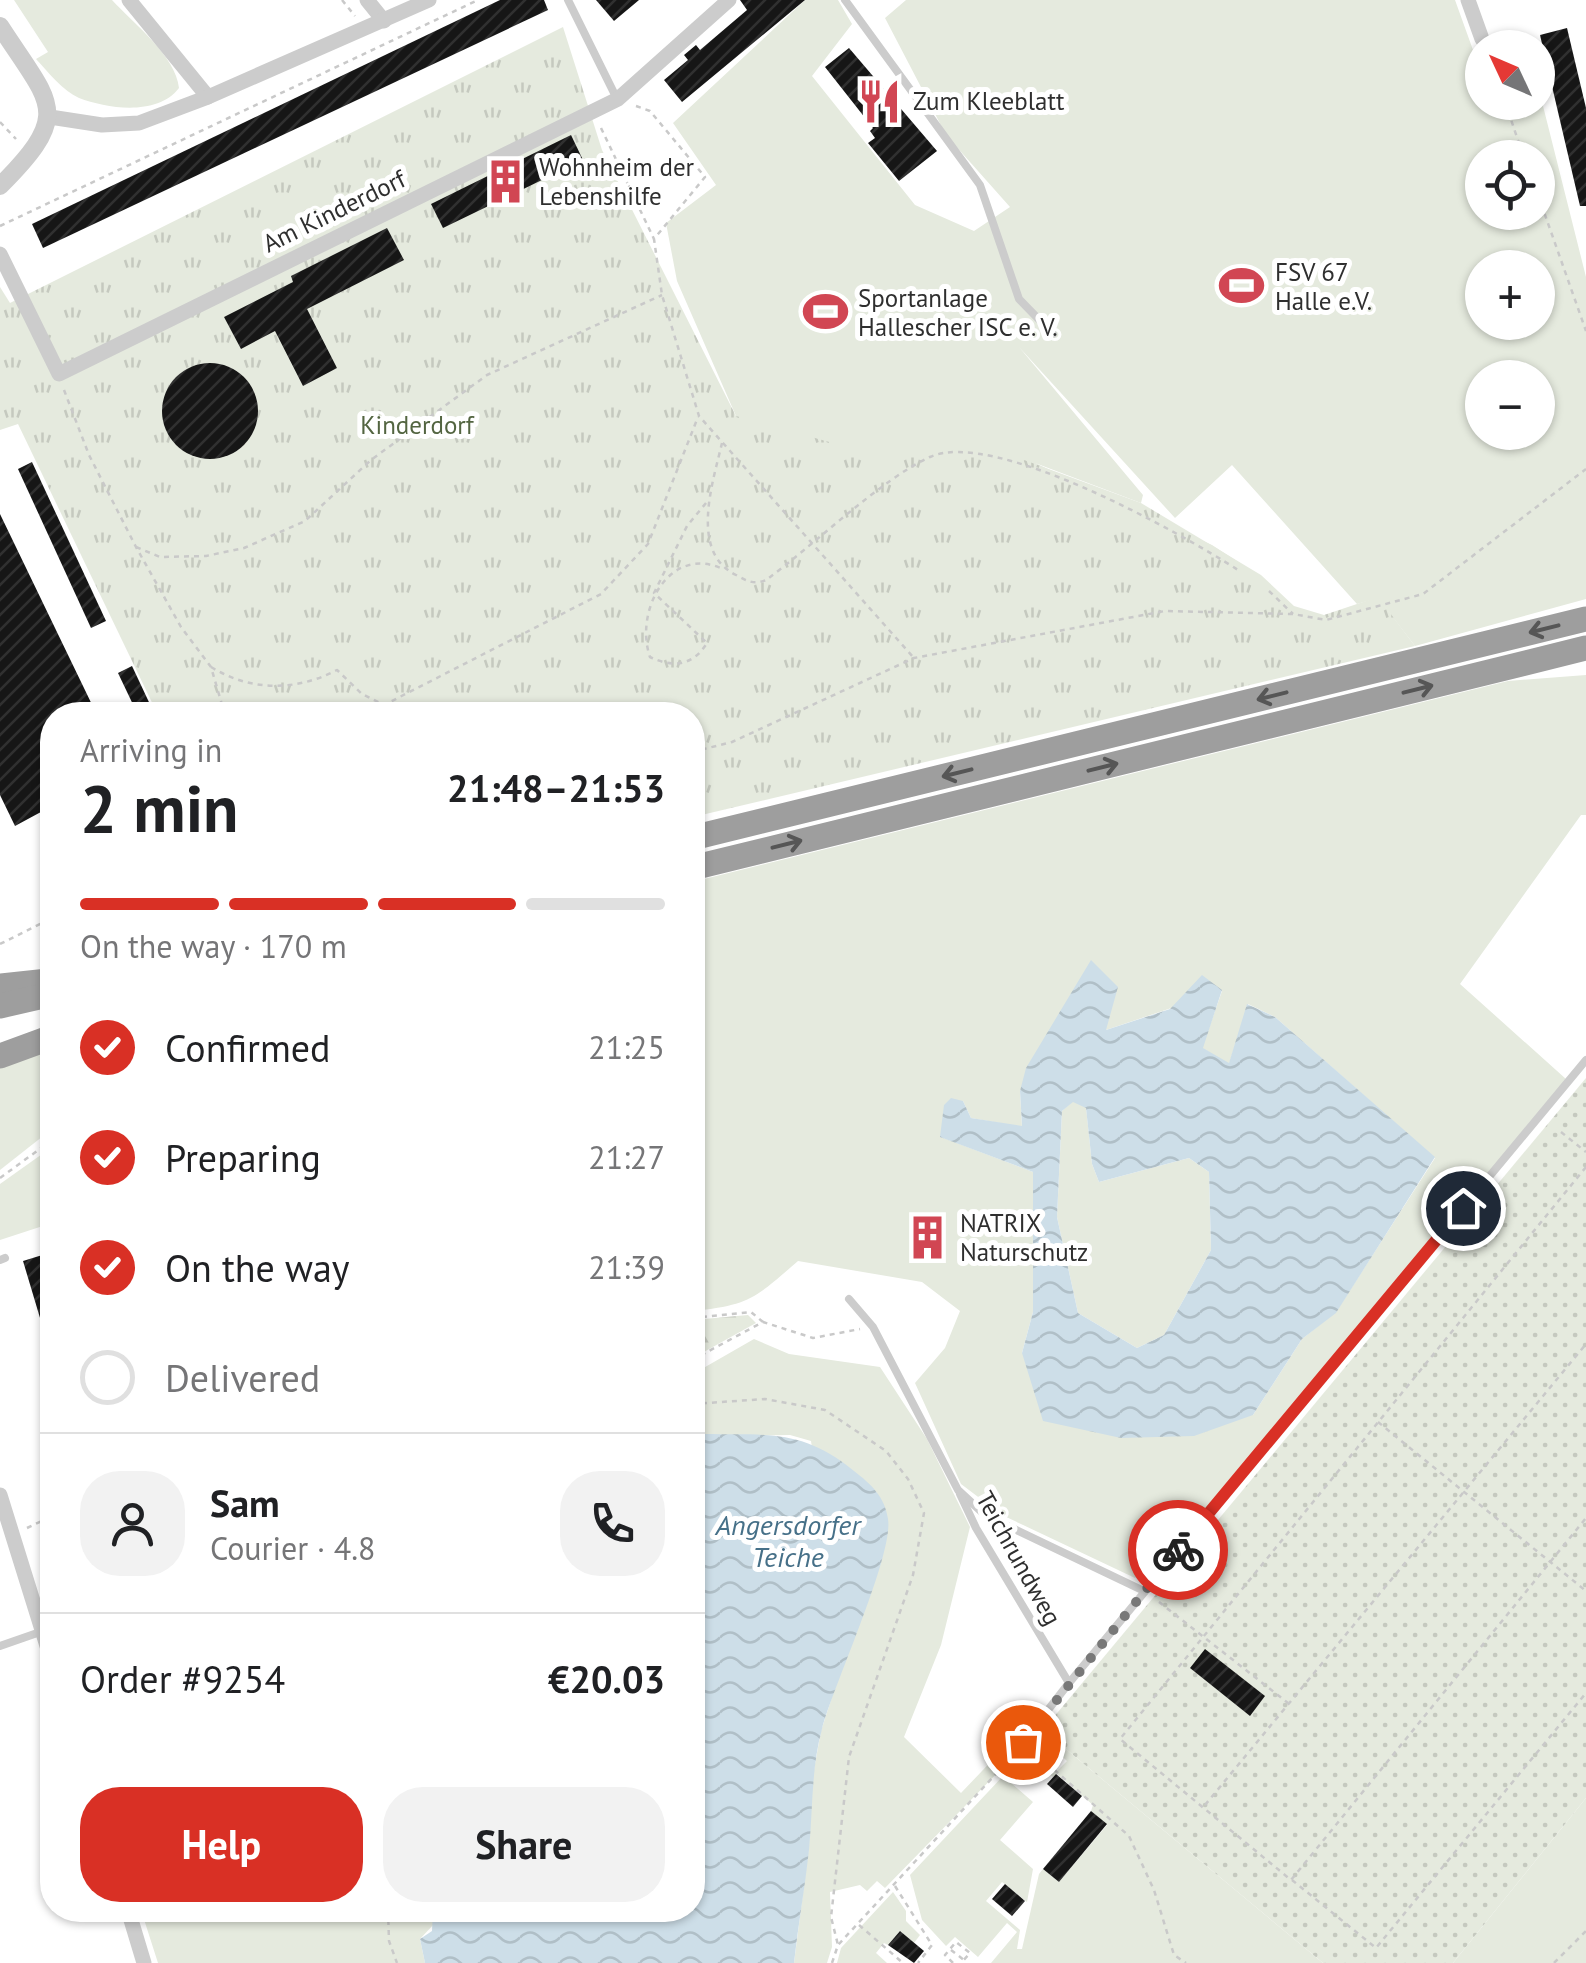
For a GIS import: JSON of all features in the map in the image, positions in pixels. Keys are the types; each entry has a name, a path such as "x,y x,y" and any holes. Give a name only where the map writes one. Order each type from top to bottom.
{"highway":[{"path":"705,835 1586,619"},
{"path":"705,865 1586,648"},
{"path":"0,986 40,981"},
{"path":"0,1006 40,997"},
{"path":"0,1038 40,1029"},
{"path":"0,1056 40,1041"}],"street":[{"path":"128,0 208,98"},
{"path":"367,0 384,21"},
{"path":"50,117 128,125 208,98 428,0"},
{"name":"Am Kinderdorf","path":"59,374 618,99 729,0"},
{"path":"1468,0 1479,30"},
{"path":"0,26 42,92 50,117 44,138 0,186"},
{"path":"0,254 59,374"},
{"path":"0,1495 40,1619"},
{"path":"132,1922 144,1963"}],"lane":[{"path":"568,0 618,99"},
{"path":"845,0 980,185 1019,299 1053,334"},
{"path":"1023,1742 1586,1060"},
{"path":"849,1298 871,1325 958,1490 985,1516 1144,1592"},
{"name":"Teichrundweg","path":"958,1490 976,1528 1069,1683"},
{"path":"0,1646 40,1633"}],"path":[{"path":"0,226 478,0"},
{"path":"654,239 705,177 650,111 618,99 600,126 654,239 662,295 698,416 811,548 914,658"},
{"path":"0,122 31,155"},
{"path":"1550,230 1586,331"},
{"path":"136,547 160,556 206,556 244,548 305,521 371,460 486,375 662,295"},
{"path":"59,374 89,455 181,627 211,667 221,702"},
{"path":"391,702 484,650 578,609 601,594 648,544 698,416"},
{"path":"722,442 706,510 715,553 724,570"},
{"path":"654,593 665,579 692,563 707,562 759,584 928,458 968,450 1024,464 1149,520 1238,570"},
{"path":"705,749 732,742 914,658 1166,610 1293,614 1326,620 1422,594 1586,469"},
{"path":"654,593 707,643 689,661 667,665 650,657 644,638 654,593 686,526 708,501"},
{"path":"1270,591 1293,614"},
{"path":"211,667 263,687 324,676 336,670 377,702"},
{"path":"0,944 40,924"},
{"path":"1561,1132 1586,1152"},
{"path":"0,1178 40,1149"},
{"path":"1586,1167 1120,1740 1376,1948 1586,1693"},
{"path":"705,1317 751,1312 763,1322 813,1338 871,1325"},
{"path":"705,1353 763,1322"},
{"path":"1203,1807 1586,1344"},
{"path":"705,1403 765,1399 825,1410 857,1427 886,1451 908,1479 924,1513 913,1575 846,1772 832,1918 838,1945"},
{"path":"1378,1422 1586,1592"},
{"path":"1291,1880 1586,1518"},
{"path":"13,1535 40,1522"},
{"path":"1159,1602 1288,1704"},
{"path":"832,1963 838,1945 1009,1763 1023,1742 1129,1836 1154,1890 1174,1954 1186,1963"},
{"path":"1009,1763 1012,1750"},
{"path":"894,1884 932,1944 921,1962"},
{"path":"388,1922 389,1941 397,1963"},
{"path":"858,1924 903,1963"},
{"path":"1554,1963 1586,1931"},
{"path":"950,1949 962,1962 970,1953 956,1942 950,1949 944,1956 953,1963"}],"green space":[{"path":"14,0 112,0 162,52 179,88 159,103 132,108 104,105 73,95 36,59 48,52"},
{"path":"805,0 838,0 852,24 812,76 915,205 974,231 1010,207 946,135 885,18 906,0 1455,0 1466,30 1465,120 1547,120 1552,140 1465,140 1465,230 1555,230 1555,154 1586,277 1586,599 1415,646 1378,598 1357,604 1232,465 1175,518 1019,347 1143,495 1141,503 1035,463 1212,545 1260,576 816,538 718,432 736,416 677,281 666,223 716,185 673,123"},
{"name":"Kinderdorf","path":"563,27 602,150 736,416 858,450 929,452 951,445 994,449 1141,503 1261,575 1294,606 1324,615 1378,597 1415,646 705,814 705,702 152,702 18,424 0,430 0,287 10,303"},
{"path":"1586,675 1586,815 1581,815 1460,984 1566,1079 1247,1463 1198,1519 1135,1578 1002,1515 961,1484 915,1383 945,1348 960,1311 922,1282 798,1261 751,1298 705,1309 705,879 1508,681","holes":["1222,991 1202,1048 1229,1064 1248,1004 1275,1017 1435,1158 1336,1312 1302,1339 1253,1415 1022,1353 1033,1312 1033,1172 941,1137 963,1101 971,1118 1022,1127 1020,1091 1106,1030"]},
{"path":"40,1052 40,1138 0,1170 0,1064"},
{"path":"1586,1078 1586,1798 1453,1963 1323,1963 1043,1730"},
{"path":"1073,1101 1086,1107 1092,1164 1099,1182 1189,1158 1209,1172 1211,1250 1164,1335 1137,1348 1078,1313 1057,1217 1062,1111"},
{"path":"40,1156 40,1227 0,1240 0,1184"},
{"path":"748,1315 756,1323 705,1351 705,1319"},
{"path":"754,1339 789,1354 880,1367 927,1439 970,1527 941,1645 904,1737 961,1793 1002,1750 1007,1754 1002,1761 1006,1764 885,1888 877,1881 867,1891 860,1885 830,1892 832,1947 827,1963 794,1963 809,1846 811,1786 821,1731 844,1660 811,1441 790,1435 705,1437 705,1367"},
{"path":"1043,1730 1323,1963 991,1963 1017,1932 1007,1923 978,1957 955,1937 946,1946 922,1920 910,1875 1003,1776 1033,1802 1000,1840 1033,1869 1027,1902 1002,1882 986,1901 1020,1930 1017,1949 1022,1949 1039,1874 1043,1869 1059,1882 1107,1825 1091,1811 1093,1805 1057,1774 1053,1777 1044,1770 1031,1781 1016,1768 1030,1747 1057,1771 1067,1761 1039,1735"},
{"path":"1586,1798 1586,1963 1453,1963"},
{"path":"893,1892 906,1911 906,1921 920,1935 914,1943 900,1931 876,1953 887,1963 837,1963 841,1948"},
{"path":"145,1922 434,1922 420,1939 425,1963 158,1963"}],"water":[{"path":"1091,960 1118,987 1106,1030 1170,1009 1202,975 1222,990 1203,1048 1229,1063 1247,1004 1275,1017 1435,1157 1336,1313 1302,1339 1253,1415 1194,1436 1121,1438 1043,1421 1022,1353 1033,1312 1033,1172 940,1137 944,1105 951,1098 963,1101 971,1118 1022,1126 1020,1091 1026,1068","holes":["1073,1102 1086,1108 1092,1164 1099,1182 1189,1158 1209,1172 1211,1250 1164,1335 1137,1348 1078,1313 1057,1217 1062,1111"]},
{"name":"Angersdorfer Teiche","path":"705,1434 748,1434 801,1441 836,1457 871,1486 884,1504 887,1536 818,1744 794,1963 425,1963 420,1939 432,1931 432,1922 705,1922"}],"building":[{"path":"500,0 544,0 548,10 43,248 32,224"},
{"path":"596,0 639,0 614,21"},
{"path":"740,0 805,0 682,102 664,80 688,60 684,55 696,45 700,50 747,10"},
{"path":"1567,28 1586,108 1586,206 1580,206 1555,99 1555,31"},
{"path":"849,48 937,151 899,181 868,143 875,138 870,131 873,128 825,67"},
{"name":"Wohnheim der Lebenshilfe","path":"571,135 583,160 443,228 431,204"},
{"path":"387,228 404,260 307,309 337,368 303,386 275,331 241,349 224,317 293,282 291,276"},
{"path":"210,363 228,367 244,377 254,393 258,411 254,429 244,445 228,455 210,459 192,455 176,445 166,429 162,411 166,393 176,377 192,367"},
{"path":"32,462 106,621 91,628 18,469"},
{"path":"0,514 91,702 40,702 40,812 15,826 0,795"},
{"path":"132,666 149,702 132,702 118,673"},
{"path":"40,1256 40,1318 23,1261"},
{"path":"1205,1649 1265,1696 1250,1716 1190,1668"},
{"path":"1056,1774 1082,1796 1073,1807 1047,1784"},
{"path":"1091,1811 1107,1824 1059,1882 1043,1869"},
{"path":"1005,1884 1025,1901 1012,1916 992,1899"},
{"path":"900,1931 924,1951 914,1963 888,1945"}],"way so far":[{"path":"1023,1742 1178,1550"}],"place":[{"name":"Zum Kleeblatt","path":"880,101"},
{"name":"Wohnheim der Lebenshilfe","path":"506,181"},
{"name":"FSV 67 Halle e.V.","path":"1242,286"},
{"name":"Sportanlage Hallescher ISC e. V.","path":"825,312"},
{"name":"NATRIX Naturschutz","path":"927,1237"}],"route":[{"path":"1178,1550 1463,1208"}]}
